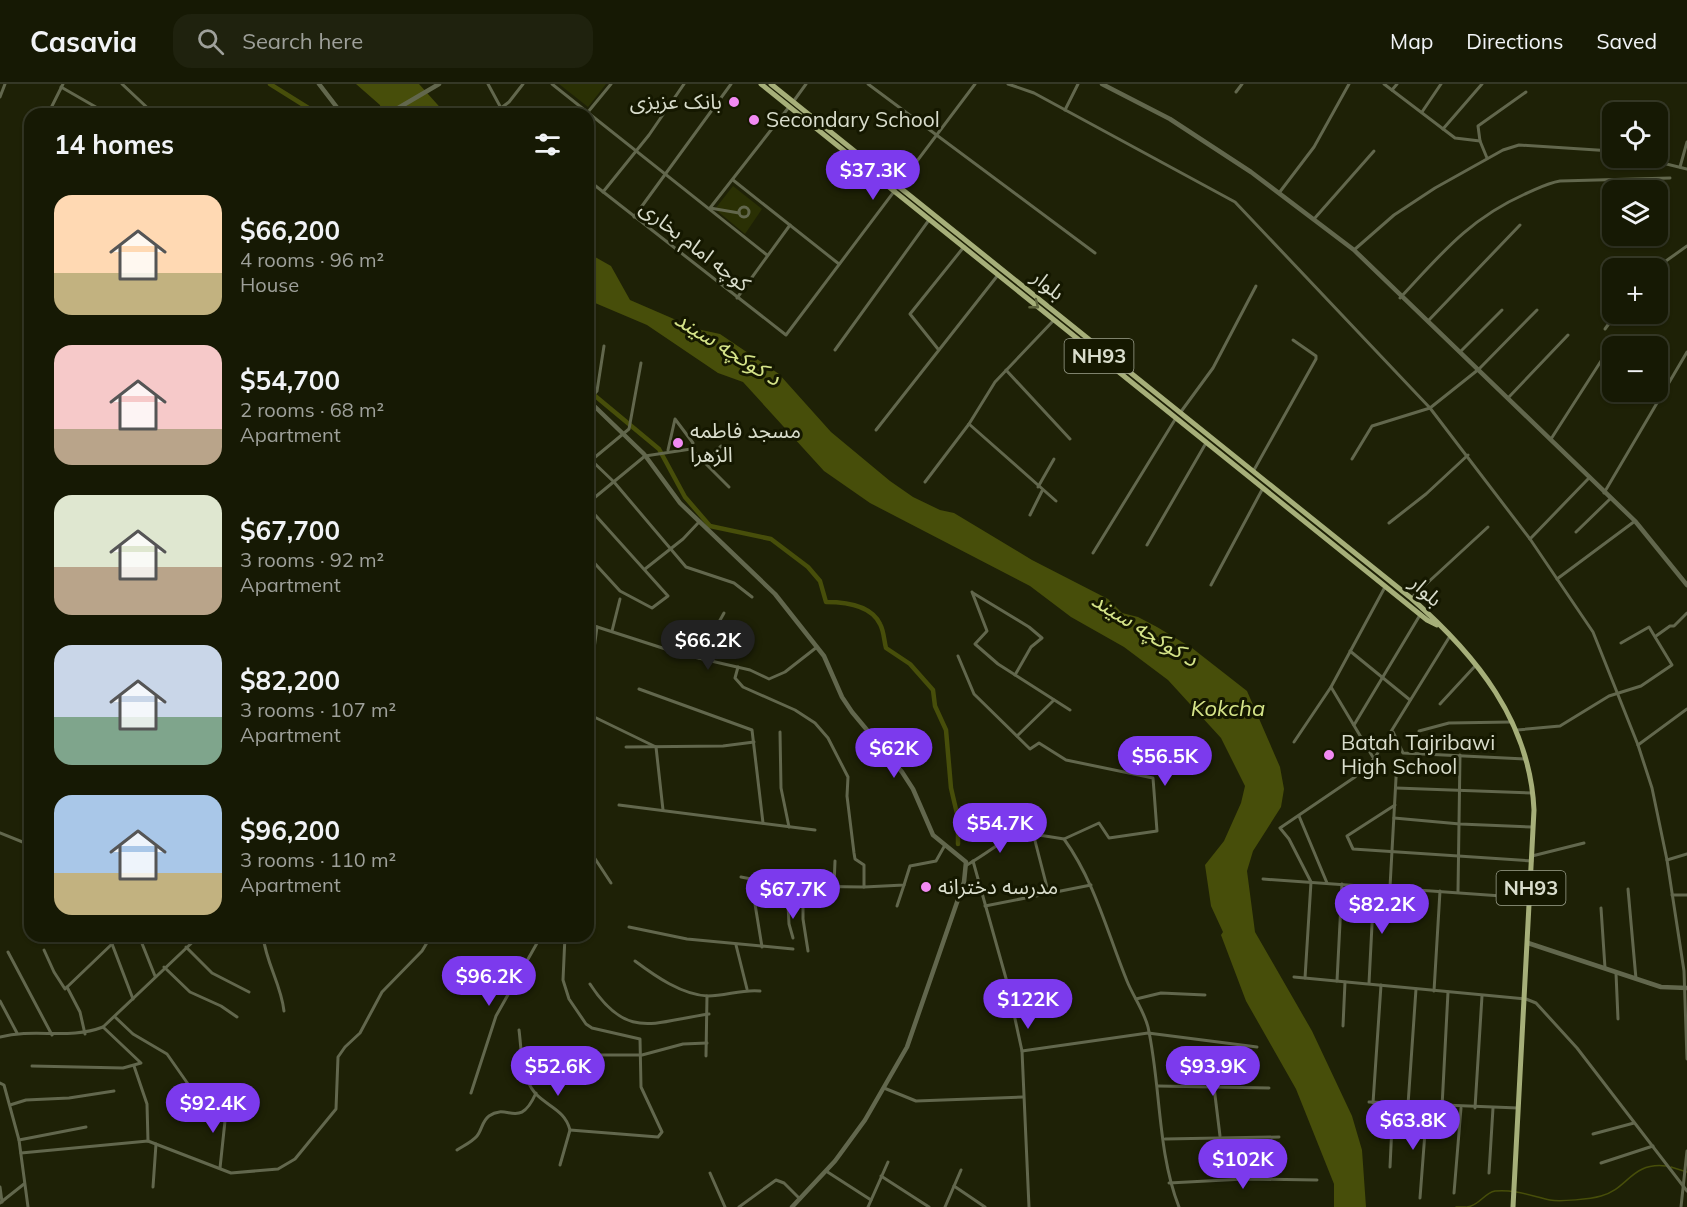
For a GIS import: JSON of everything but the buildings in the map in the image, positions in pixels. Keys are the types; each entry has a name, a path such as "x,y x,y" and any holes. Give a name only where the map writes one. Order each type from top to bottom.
{"main road":[{"name":"بلوار","path":"761,84 898,185 1092,347 1411,598 1438,626"},
{"name":"بلوار","path":"771,84 791,104 894,191 1054,320 1092,347"},
{"name":"بلوار","path":"1178,415 1206,442 1420,615 1438,626"},
{"path":"1374,578 1378,572"},
{"name":"NH93","path":"1438,626 1477,664 1496,689 1517,730 1527,759 1533,793 1531,898 1513,1204"}],"street":[{"path":"0,97 5,84"},
{"path":"122,84 148,108"},
{"path":"319,84 337,108"},
{"path":"398,108 439,84"},
{"path":"488,84 501,108 509,102 523,84"},
{"path":"552,84 583,108"},
{"path":"591,108 611,84"},
{"path":"603,192 636,152 684,84"},
{"path":"634,217 731,84"},
{"path":"710,208 806,84"},
{"path":"868,84 1095,253"},
{"path":"733,180 839,264 975,84"},
{"path":"1008,84 1034,93 1235,202 1430,408 1530,539 1593,632 1638,745 1652,788 1667,860 1684,971 1687,1059"},
{"path":"1065,110 1078,84"},
{"path":"1102,84 1170,119 1251,172 1278,195 1353,250 1426,323 1479,369 1588,479 1635,521 1687,585"},
{"path":"1236,92 1242,84"},
{"path":"1278,195 1314,147 1349,84"},
{"path":"1384,84 1459,140 1480,141"},
{"path":"1392,90 1397,84"},
{"path":"1422,112 1441,84"},
{"path":"1443,129 1482,84"},
{"path":"51,108 62,85 98,108"},
{"path":"1487,158 1480,141 1478,126 1526,92"},
{"path":"594,117 767,255"},
{"path":"1680,167 1687,142"},
{"path":"1353,250 1394,215 1487,158 1519,145 1602,150"},
{"path":"1312,221 1374,151"},
{"path":"1668,164 1687,169"},
{"path":"1400,297 1472,224 1498,207 1542,186 1560,181 1670,178"},
{"name":"کوچه امام بخاری","path":"594,185 783,335 786,335 839,264"},
{"path":"710,208 739,213"},
{"path":"835,350 930,220"},
{"path":"737,298 790,225"},
{"path":"1426,323 1520,225"},
{"path":"938,350 910,314 964,246"},
{"path":"1668,259 1687,246"},
{"path":"876,430 998,275"},
{"path":"1092,553 1178,415 1213,368 1256,286"},
{"path":"1460,352 1502,310"},
{"path":"1352,459 1372,426 1430,408 1479,369 1537,310"},
{"path":"925,482 969,424 995,382 1054,320"},
{"path":"1605,329 1609,324"},
{"path":"1507,399 1568,335"},
{"path":"1253,472 1316,359 1316,356 1293,340"},
{"path":"594,394 597,391 604,346"},
{"path":"1604,493 1687,352"},
{"path":"1550,441 1602,360"},
{"path":"594,456 629,429 633,421 641,363"},
{"path":"1006,370 1070,439"},
{"path":"594,404 645,456 672,494 775,594 818,647 842,697 913,789 933,835 961,857 965,866 964,882 907,1047 865,1120 826,1171 792,1207"},
{"path":"668,450 675,419 693,443 691,449"},
{"path":"969,424 1056,501"},
{"path":"1147,545 1206,442"},
{"path":"707,462 721,446 729,450"},
{"path":"594,500 645,456 668,450 691,449 707,462 729,487"},
{"path":"1389,523 1426,494 1468,455"},
{"path":"1038,487 1054,459"},
{"path":"594,464 614,482 686,567 734,583 752,597"},
{"path":"1530,539 1588,479"},
{"path":"1211,585 1263,488"},
{"path":"1030,515 1042,491"},
{"path":"1576,532 1610,499"},
{"path":"594,512 669,596 652,608 620,591 594,563"},
{"path":"1557,579 1635,521"},
{"path":"645,569 699,522"},
{"path":"1411,598 1488,527"},
{"path":"1294,742 1330,687 1386,587"},
{"path":"1015,675 1032,647 1042,638 1029,627 972,592 987,631 975,645 1015,675 1070,710"},
{"path":"612,631 620,599"},
{"path":"699,658 724,613"},
{"path":"1655,636 1670,626 1674,626 1687,613"},
{"path":"1354,725 1420,615"},
{"path":"594,626 773,678 818,647"},
{"path":"594,649 597,627"},
{"path":"1517,730 1560,726 1618,693 1641,686 1672,664 1649,627 1621,643"},
{"path":"1305,978 1311,882 1289,838 1280,828 1355,777 1374,759 1393,732 1450,636"},
{"path":"1350,651 1410,700"},
{"path":"958,656 975,694 1030,749 1038,742 1066,760 1154,778 1157,831 1109,838 1100,823 1064,839 1033,833 1005,838 965,866"},
{"path":"1440,704 1477,664"},
{"path":"738,667 735,678 743,687 795,710 815,723 828,738 848,777 847,796 854,853 855,859 864,865 864,888"},
{"path":"1330,687 1374,759"},
{"path":"639,689 750,728 753,732 763,823"},
{"path":"1017,736 1054,700"},
{"path":"1638,745 1687,709"},
{"path":"594,717 656,747"},
{"path":"1419,731 1449,723 1513,722"},
{"path":"780,732 781,788 789,826"},
{"path":"1393,732 1403,753 1527,759"},
{"path":"626,747 723,746 754,742"},
{"path":"656,747 663,810"},
{"path":"1458,892 1460,755"},
{"path":"1390,887 1397,760"},
{"path":"1396,788 1533,793"},
{"path":"619,805 815,830"},
{"path":"1395,805 1347,837 1353,849 1459,857 1532,858 1584,843"},
{"path":"1299,815 1327,883"},
{"path":"1394,818 1534,827"},
{"path":"0,833 24,842"},
{"path":"1033,833 1049,894"},
{"path":"1064,839 1091,885 1148,1033 1158,1086 1169,1183 1179,1207"},
{"path":"897,906 910,866 936,861 945,845"},
{"path":"1667,860 1687,854"},
{"path":"594,857 611,883"},
{"path":"834,887 835,861"},
{"path":"973,861 1007,982 1022,1051 1029,1207"},
{"path":"741,877 787,886 864,888 904,885"},
{"path":"1263,879 1374,885 1531,898"},
{"path":"755,881 754,904 762,947"},
{"path":"1337,981 1342,884"},
{"path":"985,906 1091,885"},
{"path":"1369,983 1374,885"},
{"path":"787,886 789,924 794,938"},
{"path":"803,886 803,919 808,951"},
{"path":"1628,889 1636,979"},
{"path":"1434,991 1440,891"},
{"path":"1672,895 1687,895"},
{"path":"1601,908 1605,968"},
{"path":"629,927 736,945 793,949"},
{"path":"141,942 155,976"},
{"path":"0,1036 16,1033 85,1034 103,1027 191,942"},
{"path":"264,942 271,972 281,990 284,1011"},
{"path":"21,1153 148,1141 241,1174 278,1169 295,1159 336,1109 338,1057 360,1033 382,992 422,951 427,942"},
{"path":"471,1093 496,1016 538,942"},
{"path":"565,942 563,980 569,999 586,1024 592,1028 640,1040 641,1087 661,1135 570,1130"},
{"path":"1528,943 1661,987 1685,987"},
{"path":"67,987 112,944 133,999"},
{"path":"736,945 747,989"},
{"path":"186,946 212,973 249,992"},
{"path":"44,950 54,972 64,988 67,987 80,1012 85,1034"},
{"path":"8,952 51,1035"},
{"path":"635,961 654,975 681,989 707,996 747,989 760,991"},
{"path":"164,967 190,992 221,1006 237,1017"},
{"path":"1616,972 1618,1019"},
{"path":"1294,977 1526,999 1536,1003 1576,1047 1686,1190"},
{"path":"1343,1026 1345,981"},
{"path":"590,984 605,1007 643,1026 709,1014"},
{"path":"1381,984 1371,1102 1461,1108 1520,1108"},
{"path":"1408,1105 1416,989"},
{"path":"1442,1107 1448,992"},
{"path":"1136,999 1161,993 1205,995"},
{"path":"1475,1107 1482,995"},
{"path":"706,1056 709,1014 707,996"},
{"path":"0,1001 16,1033"},
{"path":"115,1017 133,1034 167,1054 188,1084"},
{"path":"32,1066 134,1066 140,1061 103,1027"},
{"path":"519,1030 525,1075 536,1093 562,1113 570,1130 560,1165"},
{"path":"1022,1051 1148,1033 1257,1047"},
{"path":"577,1055 642,1055 683,1044 707,1043"},
{"path":"134,1066 147,1104 148,1141"},
{"path":"0,1083 4,1085 20,1140 28,1207"},
{"path":"1158,1086 1269,1088"},
{"path":"1214,1087 1221,1137"},
{"path":"883,1088 916,1101 1023,1097"},
{"path":"10,1105 26,1100 69,1098 114,1091"},
{"path":"457,1149 478,1135 485,1120 491,1114 520,1114 529,1108 536,1093"},
{"path":"220,1168 227,1102"},
{"path":"1390,1167 1393,1104"},
{"path":"1420,1198 1427,1106"},
{"path":"1454,1192 1461,1108"},
{"path":"1489,1173 1493,1108"},
{"path":"1593,1134 1634,1123"},
{"path":"20,1140 86,1127"},
{"path":"1165,1139 1279,1137"},
{"path":"153,1187 156,1143"},
{"path":"1600,1163 1653,1146"},
{"path":"1681,1207 1686,1190 1687,1151"},
{"path":"868,1207 888,1162"},
{"path":"945,1207 961,1170"},
{"path":"826,1171 871,1200"},
{"path":"710,1173 725,1207"},
{"path":"881,1176 929,1207"},
{"path":"1169,1183 1244,1179 1317,1180"},
{"path":"739,1207 776,1180 784,1183 800,1199"},
{"path":"1,1202 24,1184"},
{"path":"954,1186 985,1207"},
{"path":"0,1187 1,1202"}],"shaded area":[{"path":"559,84 606,84 588,107"},
{"path":"733,186 762,209 745,234 715,209"}],"water":[{"path":"356,84 419,84 441,108 380,108 380,105"},
{"name":"Kokcha","path":"594,256 611,266 630,300 697,329 720,334 779,374 831,432 913,497 940,510 954,513 1032,560 1108,599 1122,613 1138,617 1157,627 1192,648 1247,691 1280,767 1284,789 1281,807 1253,851 1247,871 1255,932 1312,1031 1352,1116 1362,1150 1366,1207 1334,1207 1334,1184 1296,1089 1246,1001 1221,935 1223,932 1211,906 1205,865 1224,841 1241,803 1245,786 1221,738 1168,680 1124,647 1071,617 1030,586 870,503 824,471 743,382 718,373 647,325 594,303"}],"waterway":[{"path":"270,84 308,108"},
{"path":"594,395 659,449 685,497 710,526 771,539 808,567 820,581 826,602 856,606 876,618 880,624 886,648 910,664 933,690 935,706 946,730 951,788 958,818 958,844"},
{"path":"1467,1207 1495,1191 1516,1192 1555,1201 1596,1197 1610,1193 1645,1168 1666,1166"},
{"path":"1671,1167 1687,1172"},
{"path":"1456,1207 1466,1207"}],"place":[{"name":"بانک عزیزی","path":"734,102"},
{"name":"Secondary School","path":"754,120"},
{"name":"مسجد فاطمه الزهرا","path":"678,443"},
{"name":"Batah Tajribawi High School","path":"1329,755"},
{"name":"مدرسه دخترانه","path":"926,887"}],"water label":[{"name":"د کوکچه سیند","path":"728,348"},
{"name":"د کوکچه سیند","path":"1145,629"}]}
